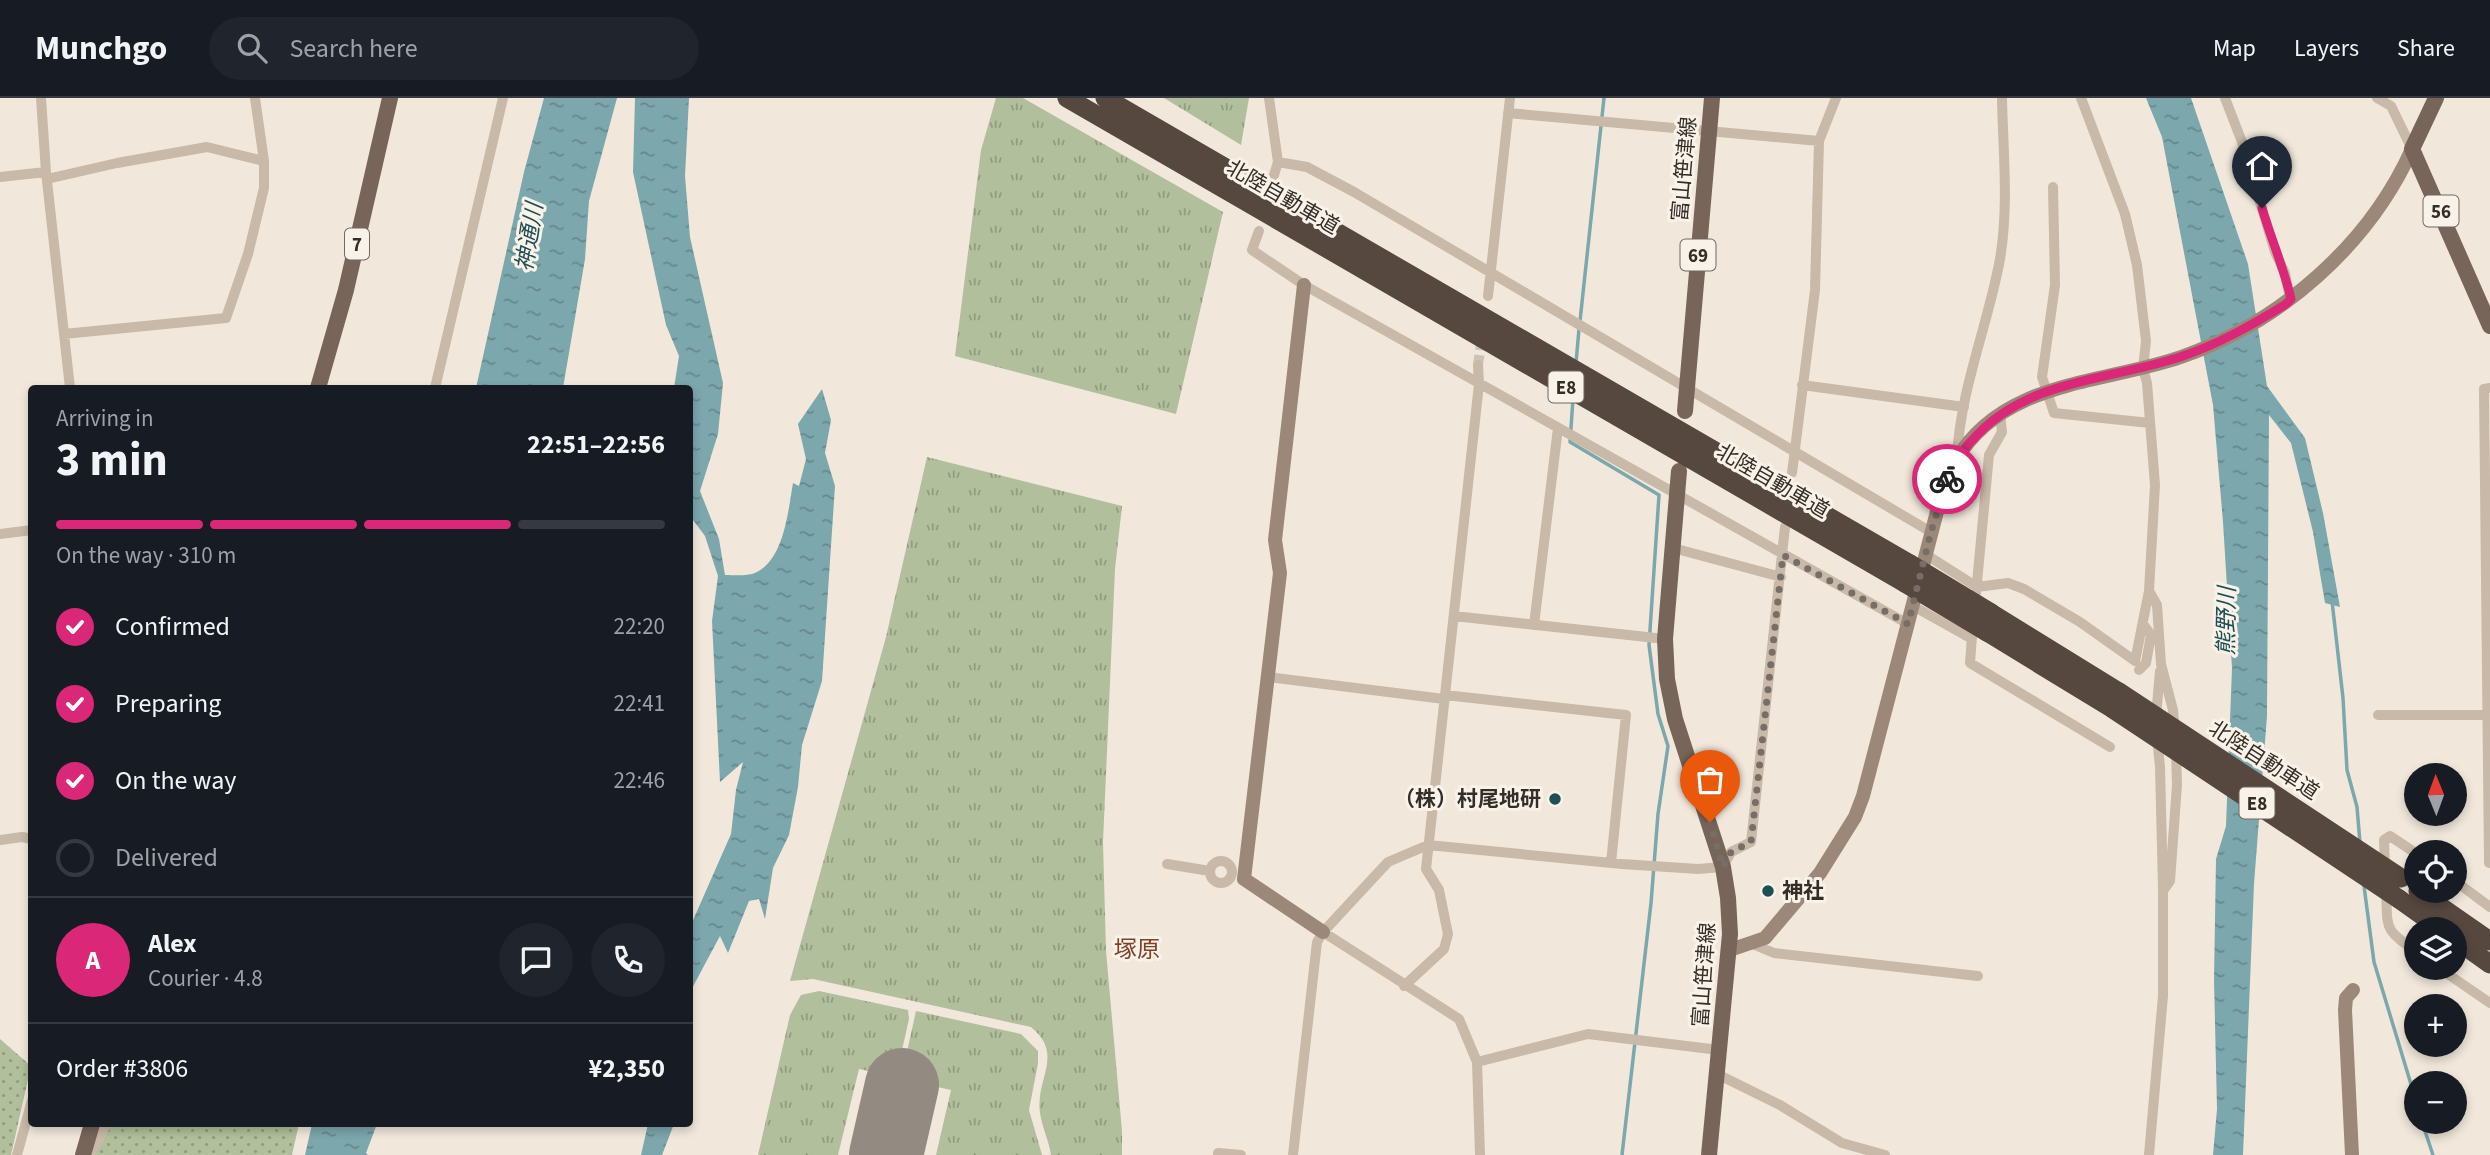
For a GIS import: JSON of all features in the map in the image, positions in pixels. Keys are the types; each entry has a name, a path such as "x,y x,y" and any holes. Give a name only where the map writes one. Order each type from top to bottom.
{"highway":[{"name":"北陸自動車道","path":"1067,98 1230,181 1913,567 1983,628 2116,701 2404,881"},
{"name":"北陸自動車道","path":"1105,98 1230,181"},
{"name":"北陸自動車道","path":"2116,701 2424,917"},
{"name":"北陸自動車道","path":"2436,903 2490,941"},
{"path":"2467,948 2490,964"}],"main road":[{"name":"7","path":"319,385 346,290 390,98"},
{"name":"富山笹津線","path":"1685,411 1712,98"},
{"path":"2412,149 2436,98"},
{"name":"56","path":"2412,149 2490,326"},
{"name":"富山笹津線","path":"1679,471 1665,639 1667,679 1675,719 1723,867 1728,898 1730,950 1709,1155"},
{"path":"83,1155 91,1127"}],"street":[{"path":"41,98 46,175 70,385"},
{"path":"64,334 226,318 248,254 264,188 264,161 255,98"},
{"path":"436,385 503,98"},
{"path":"1269,98 1278,162 1274,175"},
{"path":"1488,296 1510,98"},
{"path":"1792,473 1815,290 1819,141 1836,98"},
{"path":"1957,458 1964,407 1990,308 2005,217 2002,98"},
{"path":"1913,567 1977,586 2008,583 2024,589 2080,622 2135,661 2149,591 2155,485 2146,341 2137,265 2125,214 2081,98"},
{"path":"2225,98 2242,142 2275,252 2285,273 2288,302"},
{"path":"1730,950 1765,938 1820,873 1855,817 1863,796 1913,606 1913,567 1931,532 1957,458 1989,422 2017,403 2048,390 2146,368 2215,343 2288,302 2329,263 2368,219 2412,149 2391,106 2378,98"},
{"path":"1508,113 1819,141"},
{"path":"0,177 46,175 207,147 264,161"},
{"path":"1278,162 1307,167 1354,192 1931,532"},
{"path":"2053,187 2055,285 2042,377 2054,413 2150,423"},
{"path":"1259,231 1252,250 1304,285 1908,624"},
{"path":"1238,874 1268,677 1280,572 1275,540 1304,285"},
{"path":"1404,986 1444,948 1448,934 1439,890 1426,869 1479,383 1478,365"},
{"path":"1802,385 1964,407"},
{"path":"2489,863 2484,388 2490,388"},
{"path":"2000,414 2002,432 1989,454 1977,586 1983,628 1970,663 2110,747"},
{"path":"1534,625 1558,428"},
{"path":"1293,1155 1317,942 1323,932 1388,862 1429,845 1698,869 1723,867 1731,852 1751,842 1785,527"},
{"path":"0,534 28,530"},
{"path":"1673,548 1781,577"},
{"path":"2149,591 2157,605 2161,664 2155,722 2160,767 2163,891 2163,996 2149,1155"},
{"path":"1913,606 1983,628"},
{"path":"1454,616 1665,639"},
{"path":"2139,670 2146,663 2151,635 2143,624"},
{"path":"2161,664 2174,710 2177,785 2170,881 2163,891"},
{"path":"1268,677 1626,715 1611,863"},
{"path":"2378,715 2489,715"},
{"path":"2404,845 2390,836 2384,840 2389,931 2404,942"},
{"path":"0,840 28,838"},
{"path":"1167,864 1210,871 1213,864 1224,861 1230,864 1244,879 1404,986 1459,1019 1477,1062 1480,1155"},
{"path":"2467,888 2487,901"},
{"path":"1750,943 1774,953 1978,976"},
{"path":"2456,980 2490,1003"},
{"path":"2352,1155 2345,1010 2346,998 2353,990"},
{"path":"1477,1062 1588,1034 1719,1050"},
{"path":"1717,1074 1780,1105 1842,1143 1885,1155"},
{"path":"17,1155 28,1115"},
{"path":"89,1155 105,1127"},
{"path":"1218,1155 1241,1155"}],"green space":[{"path":"996,98 1023,98 1223,212 1176,414 955,356 981,150"},
{"path":"1164,98 1249,98 1241,145"},
{"path":"927,457 1122,506 1115,569 1103,842 1106,951 1122,1155 1051,1155 1040,1113 1046,1047 1031,1027 813,979 790,981 886,637"},
{"path":"819,991 908,1010 909,1019 896,1077 859,1069 838,1155 758,1155 790,1015 801,995"},
{"path":"916,1011 1021,1034 1038,1051 1029,1110 1042,1155 936,1155 951,1090 901,1079"},
{"path":"0,1039 28,1063 28,1079 11,1155 0,1155"},
{"path":"91,1127 298,1127 292,1155 83,1155"}],"water":[{"name":"神通川","path":"544,98 617,98 589,201 585,259 564,385 477,385 524,172"},
{"path":"635,98 689,98 685,176 690,237 723,383 718,434 700,491 719,539 725,575 752,574 771,560 778,548 793,483 799,486 806,459 798,424 822,389 831,420 825,453 835,486 822,681 802,745 789,835 773,868 765,919 759,899 749,901 728,953 720,936 693,986 693,920 731,834 736,790 743,762 720,782 712,621 718,576 705,536 693,520 693,385 674,385 679,356 666,325 633,172"},
{"path":"2146,98 2191,98 2248,264 2267,386 2305,438 2323,513 2340,607 2325,603 2313,532 2291,443 2269,415 2267,716 2254,884 2243,1155 2213,1155 2217,1109 2214,980 2216,859 2226,826 2232,668 2213,405 2162,137"},
{"path":"311,1127 376,1127 366,1153 368,1155 305,1155"},
{"path":"647,1127 673,1127 662,1155 641,1155"}],"waterway":[{"path":"1580,321 1604,98"},
{"path":"1576,363 1579,329"},
{"path":"1573,399 1570,442 1659,495 1649,645 1658,714 1668,746 1658,814 1651,903 1622,1155"},
{"path":"2332,601 2343,698 2347,770 2357,807 2360,843"},
{"path":"2364,886 2374,962 2407,1071"},
{"path":"2426,1134 2433,1155"}],"runway":[{"path":"886,1155 902,1085"}],"tunnel":[{"path":"1478,365 1482,337"}],"way so far":[{"path":"1710,822 1723,867 1731,852 1751,842 1783,555 1908,624 1947,479"}],"place":[{"name":"（株）村尾地研","path":"1555,799"},
{"name":"神社","path":"1768,891"}],"district":[{"name":"塚原","path":"1137,949"}],"route":[{"path":"1947,479 1957,458 1972,439 1989,422 2017,403 2048,390 2143,369 2183,356 2238,332 2286,304 2291,299 2285,273 2275,252 2262,208"}],"water label":[{"name":"熊野川","path":"2226,621"}]}
